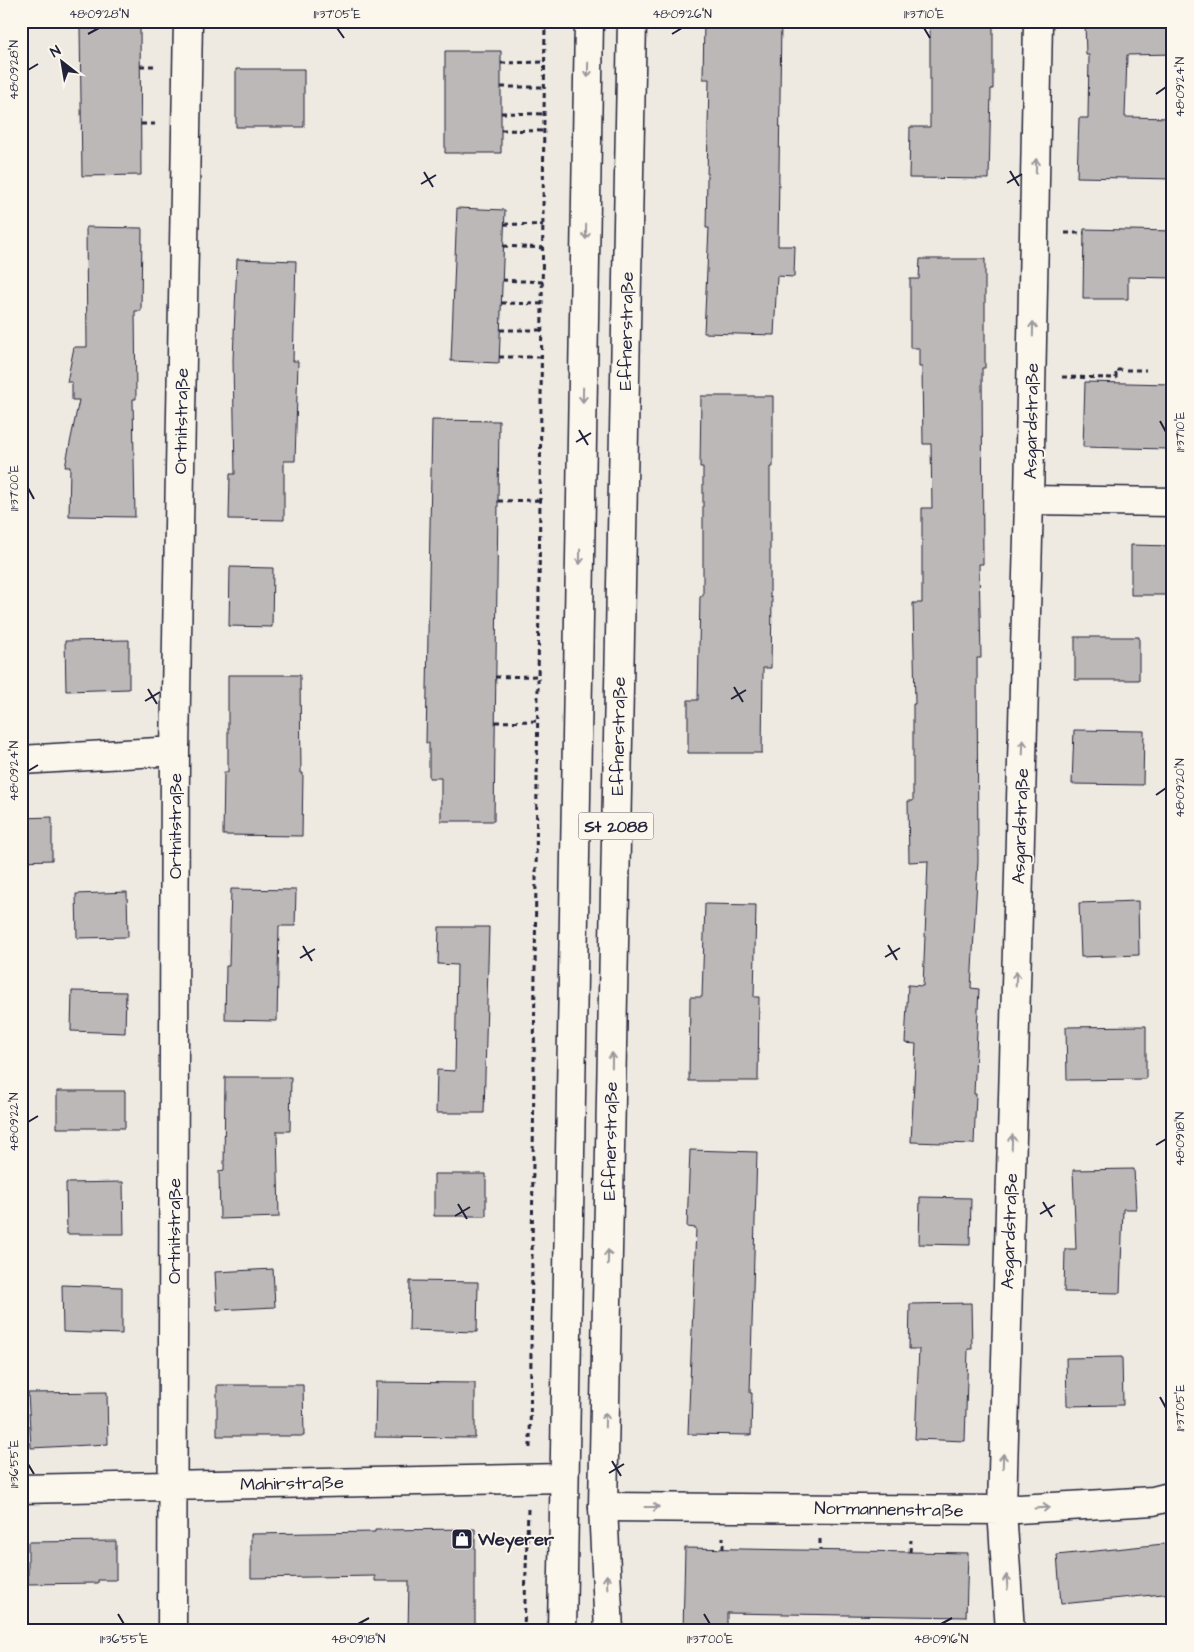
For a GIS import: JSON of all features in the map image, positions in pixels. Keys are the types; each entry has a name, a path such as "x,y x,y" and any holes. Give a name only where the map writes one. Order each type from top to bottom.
{"street":[{"name":"Ortnitstraße","path":"172,1631 175,751 188,21"},
{"name":"St 2088","path":"562,1631 589,21"},
{"name":"Effnerstraße","path":"609,1631 603,1507 632,21"},
{"name":"Asgardstraße","path":"1010,1631 1002,1510 1032,377 1038,21"},
{"path":"1029,500 1173,502"},
{"path":"21,760 175,751"},
{"name":"Mahirstraße","path":"21,1489 564,1478"},
{"name":"Normannenstraße","path":"603,1507 1002,1510 1154,1501 1173,1496"}],"path":[{"path":"524,1631 530,1478 545,21"},
{"path":"501,64 545,62"},
{"path":"501,87 544,87"},
{"path":"501,113 544,114"},
{"path":"501,130 544,131"},
{"path":"504,224 543,225"},
{"path":"503,246 543,248"},
{"path":"502,280 543,282"},
{"path":"501,303 543,304"},
{"path":"500,330 543,330"},
{"path":"499,357 542,357"},
{"path":"1032,377 1116,378 1116,370 1146,370"},
{"path":"498,501 540,500"},
{"path":"495,677 538,676"},
{"path":"495,722 538,721"}],"building":[{"path":"704,21 781,21 778,246 795,246 794,277 777,276 774,335 704,333 709,228 706,228 709,79 703,79"},
{"path":"930,21 993,21 993,89 991,89 989,179 909,178 910,127 930,127"},
{"path":"1085,21 1173,21 1173,54 1127,55 1125,117 1173,118 1173,179 1077,177 1079,118 1088,118 1089,55 1086,55"},
{"path":"140,26 141,175 82,176 80,27"},
{"path":"445,51 501,51 501,153 445,153"},
{"path":"236,69 304,69 304,127 236,127"},
{"path":"457,208 505,210 499,363 451,361"},
{"path":"86,227 142,228 141,311 135,311 136,399 133,399 135,517 69,516 70,467 65,467 79,400 72,400 72,382 67,382 74,347 87,347"},
{"path":"1084,229 1173,231 1173,278 1128,277 1128,299 1083,299"},
{"path":"237,259 296,261 293,361 298,361 295,461 284,461 284,520 229,519 230,474 235,474 233,360"},
{"path":"920,259 985,259 985,368 982,368 983,564 979,564 981,658 977,658 978,861 971,988 979,989 974,1094 976,1094 974,1144 911,1142 916,1044 905,1043 908,985 923,986 928,861 909,862 908,801 913,801 913,704 915,704 913,603 922,603 922,508 932,508 931,444 923,444 922,367 919,367 919,348 910,348 910,279 919,279"},
{"path":"1085,382 1170,384 1168,449 1083,447"},
{"path":"701,396 773,396 773,467 770,467 771,668 763,668 762,753 688,753 688,700 698,700 700,596 703,596 703,467 700,467"},
{"path":"432,420 499,421 494,821 441,821 441,778 429,778 429,743 426,743"},
{"path":"1131,545 1173,546 1173,595 1131,595"},
{"path":"230,567 273,568 272,627 229,626"},
{"path":"1075,637 1139,637 1139,680 1075,680"},
{"path":"129,640 129,689 66,691 65,641"},
{"path":"228,675 300,675 301,773 303,773 302,836 223,835 224,772 228,772"},
{"path":"1074,730 1144,731 1143,785 1072,784"},
{"path":"52,817 52,860 21,861 21,818"},
{"path":"231,889 296,890 295,926 279,926 277,1021 225,1020 226,966 229,966"},
{"path":"127,892 128,937 77,938 76,894"},
{"path":"1138,901 1139,955 1081,957 1079,903"},
{"path":"705,904 756,905 754,997 759,997 758,1081 689,1081 690,997 702,997"},
{"path":"439,927 489,927 484,1113 436,1113 437,1070 455,1071 457,965 438,964"},
{"path":"72,991 126,992 125,1033 71,1031"},
{"path":"1146,1026 1146,1079 1067,1080 1066,1027"},
{"path":"225,1077 291,1077 290,1131 277,1131 279,1217 220,1219 219,1171 224,1170"},
{"path":"57,1091 125,1091 125,1128 57,1128"},
{"path":"690,1150 757,1152 750,1393 752,1393 751,1435 688,1434 696,1228 687,1227"},
{"path":"1134,1169 1136,1209 1123,1209 1120,1293 1064,1292 1065,1249 1076,1249 1073,1170"},
{"path":"434,1174 486,1174 486,1216 434,1216"},
{"path":"123,1182 124,1234 67,1234 66,1183"},
{"path":"920,1197 971,1198 970,1245 919,1244"},
{"path":"273,1269 275,1307 217,1310 215,1272"},
{"path":"410,1281 478,1282 477,1332 409,1330"},
{"path":"62,1285 122,1287 122,1334 63,1332"},
{"path":"971,1303 972,1349 968,1349 965,1441 915,1439 919,1349 909,1349 910,1304"},
{"path":"1122,1357 1123,1405 1067,1406 1066,1358"},
{"path":"376,1382 475,1383 475,1438 375,1437"},
{"path":"217,1385 303,1385 304,1436 217,1436"},
{"path":"107,1392 108,1444 31,1448 28,1393"},
{"path":"475,1529 475,1631 408,1631 409,1581 375,1581 375,1576 251,1578 251,1534"},
{"path":"116,1541 116,1580 98,1580 98,1583 28,1584 28,1542"},
{"path":"1173,1543 1173,1593 1061,1604 1057,1555"},
{"path":"685,1548 968,1553 966,1617 727,1613 727,1631 683,1631"}],"place":[{"name":"Weyerer","path":"462,1539"}]}
